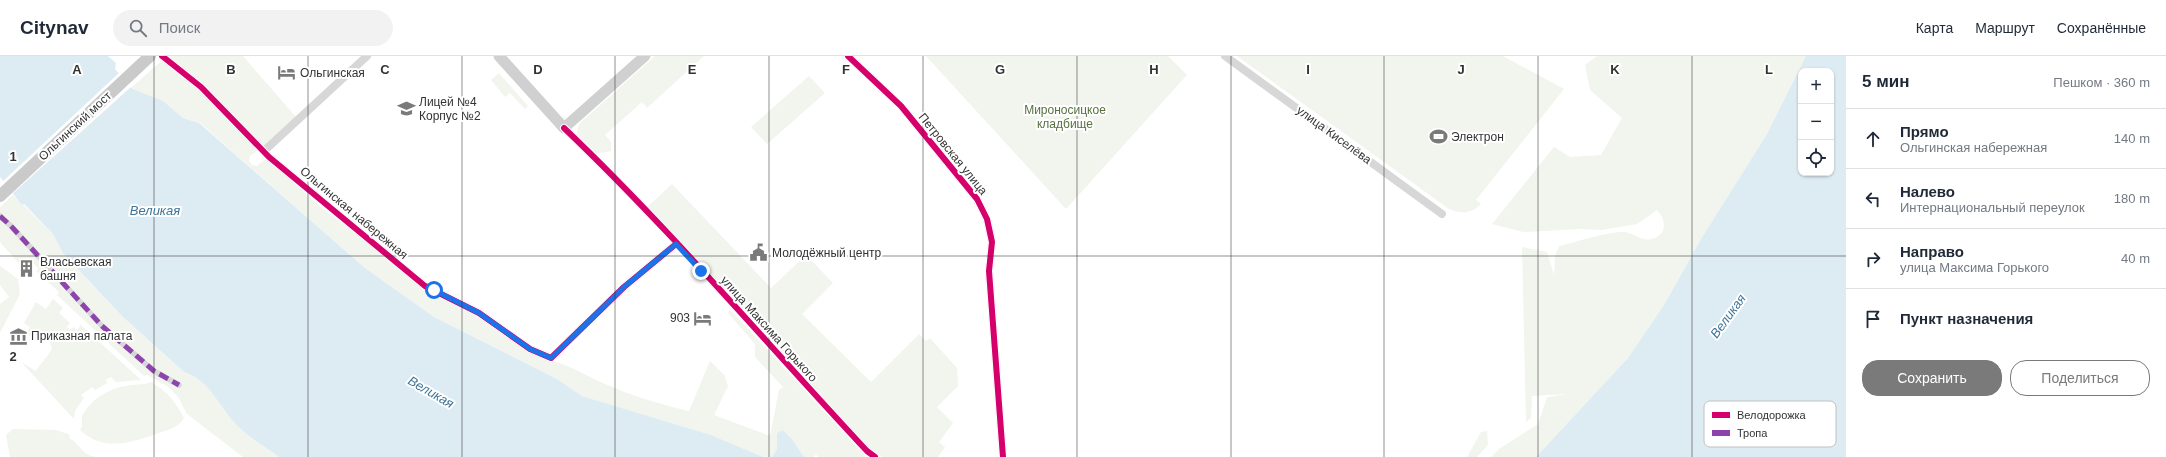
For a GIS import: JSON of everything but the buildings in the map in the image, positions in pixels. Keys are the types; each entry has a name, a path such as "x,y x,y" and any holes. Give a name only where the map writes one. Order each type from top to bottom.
{"main road":[{"name":"Ольгинский мост","path":"0,196 150,56"},
{"name":"улица Максима Горького","path":"499,56 564,128"},
{"path":"564,128 645,56"}],"street":[{"name":"Ольгинская набережная","path":"162,56 201,87 264,151 332,210 425,286 479,313 530,349 551,358 624,287 676,244"},
{"path":"264,151 367,56"},
{"name":"Петровская улица","path":"848,56 901,106 977,199 987,219 992,242 989,271 1003,457"},
{"name":"улица Киселёва","path":"1225,56 1442,214"},
{"name":"улица Максима Горького","path":"564,128 595,158 676,244 867,451 876,457"},
{"path":"0,216 27,243 102,326 149,367 179,385"}],"green space":[{"path":"167,56 243,56 296,117 262,148 250,156 249,161 252,165 257,166 267,158 306,194 383,254 465,309 549,361 566,365 627,393 689,411 710,361 725,376 728,386 714,415 770,436 779,390 783,387 755,357 755,344 728,313 730,309 866,457 818,457 816,454 814,457 804,457 792,439 783,430 777,433 777,449 772,457 763,457 711,435 582,396 557,379 434,317 365,268 200,123 183,118 163,101 131,88"},
{"path":"655,56 704,56 647,108 642,102 605,135 611,142 611,151 593,154 576,136 579,124"},
{"name":"Мироносицкое кладбище","path":"926,56 1168,56 1187,75 1066,209"},
{"name":"Электрон","path":"1237,56 1503,56 1564,89 1476,200 1481,204 1474,210 1458,212 1449,209"},
{"path":"1597,56 1806,56 1800,68 1798,68 1798,72 1767,134 1701,239 1664,305 1628,358 1536,457 1491,457 1499,449 1538,424 1547,397 1568,394 1532,396 1531,418 1526,422 1522,247 1547,252 1554,275 1555,256 1559,246 1616,232 1627,232 1648,240 1661,234 1664,226 1664,222 1657,210 1637,224 1601,230 1581,229 1523,232 1492,224 1554,147 1570,157 1601,155 1622,118 1590,90 1585,65"},
{"path":"499,73 528,106 525,109 510,93 505,97 491,80"},
{"path":"809,76 825,93 767,144 751,127"},
{"path":"672,184 771,288 806,255 833,283 802,314 871,382 919,334 926,341 930,338 957,368 958,386 937,407 953,423 939,442 945,447 938,457 882,457 869,449 644,210"},
{"path":"13,195 53,234 63,253 122,316 184,372 202,382 242,430 255,441 279,457 243,457 187,414 178,397 167,386 147,375 144,376 57,295 59,292 36,271 39,269 28,258 20,265 0,242 0,207"},
{"path":"0,266 18,279 20,294 0,333 0,304 9,297 0,285"},
{"path":"53,299 63,308 59,313 70,323 67,327 70,330 74,327 77,330 81,325 141,380 116,382 111,377 106,380 107,383 95,390 92,387 81,395 84,398 75,411 74,419 21,362 36,371 49,354 52,348 48,339 42,338 38,333 35,338 26,334 30,327 24,323 36,302 46,309"},
{"path":"151,382 170,397 184,418 176,426 169,430 138,440 118,444 98,441 89,437 80,430 82,426 82,416 86,409 97,398 117,388"},
{"path":"13,429 55,430 69,434 70,439 87,454 96,457 10,457 6,435"},
{"path":"1487,431 1488,445 1477,457 1467,457 1481,432"}],"water":[{"name":"Великая","path":"0,56 108,56 116,63 115,69 131,88 163,101 183,118 199,123 365,268 434,317 557,379 582,396 711,435 763,457 279,457 255,441 242,430 202,382 184,372 122,316 63,253 53,234 24,204 22,205 0,177"},
{"name":"Великая","path":"1806,56 1846,56 1846,457 1536,457 1628,358 1664,305 1701,239 1767,134 1798,72 1798,176 1834,176 1834,68 1800,68"},
{"path":"783,430 792,439 804,457 772,457 777,449 777,433"}],"pier":[{"path":"120,72 132,86 11,195 1,183"}],"marked path":[{"path":"0,216 11,226 102,326 154,371 179,385"}],"cycle path":[{"path":"162,56 201,87 269,157 425,286 479,313 530,349 551,358 624,287 676,244"},
{"path":"848,56 901,106 977,199 987,219 992,242 989,271 1003,457"},
{"path":"564,128 642,206 867,451 875,457"}],"place":[{"name":"Ольгинская","path":"287,73"},
{"name":"Лицей №4 Корпус №2","path":"406,109"},
{"name":"Электрон","path":"1438,137"},
{"name":"Молодёжный центр","path":"759,253"},
{"name":"Власьевская башня","path":"27,269"},
{"name":"903","path":"703,318"},
{"name":"Приказная палата","path":"18,336"}],"route":[{"path":"434,290 479,313 530,349 551,358 595,313 676,244 701,271"}]}
